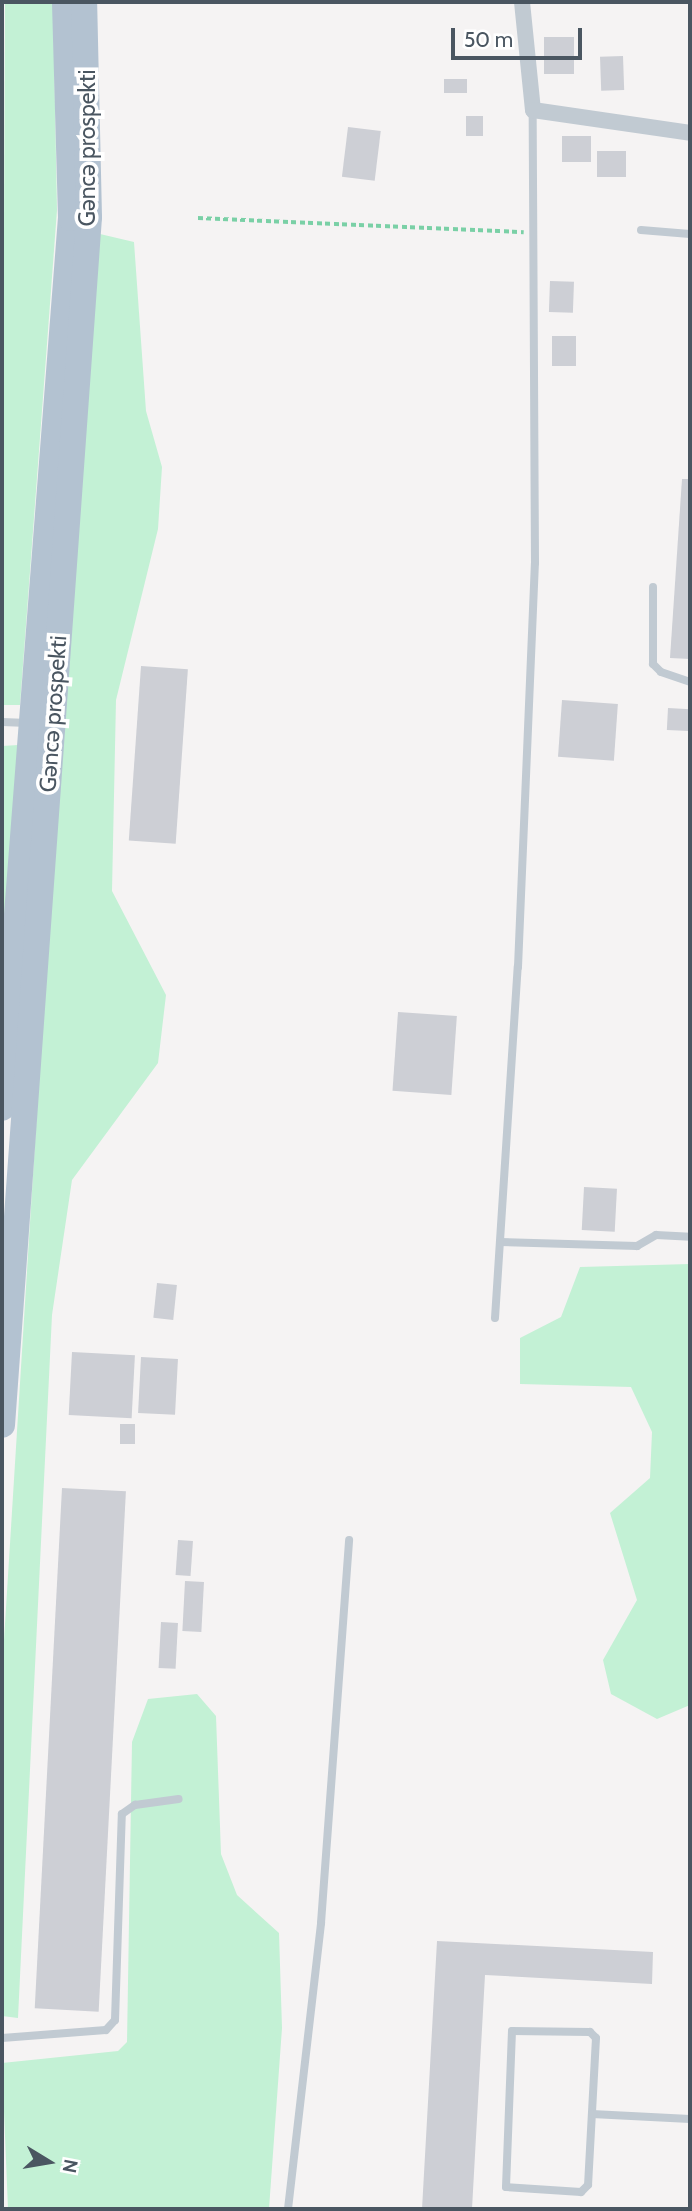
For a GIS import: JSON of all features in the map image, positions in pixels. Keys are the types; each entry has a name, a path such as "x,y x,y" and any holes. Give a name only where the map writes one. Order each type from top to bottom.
{"main road":[{"name":"Gəncə prospekti","path":"2,1425 71,218 65,2"},
{"name":"Gəncə prospekti","path":"2,1108 89,217 84,2"}],"street":[{"path":"522,2 533,110 690,133"}],"lane":[{"path":"495,1318 535,563 536,233 533,110"},
{"path":"641,230 690,234"},
{"path":"653,587 653,664 661,672 690,681"},
{"path":"2,722 41,725"},
{"path":"500,1242 637,1246 656,1236 690,1237"},
{"path":"288,2209 321,1923 349,1540"},
{"path":"2,2038 106,2030 115,2020 122,1814 135,1805 179,1798"},
{"path":"512,2031 594,2034 592,2114 586,2190 506,2187 512,2031"},
{"path":"592,2114 690,2119"}],"path":[{"path":"198,218 536,233"}],"green space":[{"path":"5,2 53,2 57,210 20,705 2,705"},
{"path":"100,234 134,242 146,411 162,467 158,529 116,700 112,891 166,995 158,1063 72,1180 52,1315 18,2018 2,2016 2,1672 49,918"},
{"path":"18,745 2,954 2,746"},
{"path":"690,1264 690,1705 657,1719 611,1694 603,1660 637,1600 610,1513 650,1478 652,1432 631,1387 520,1384 520,1338 561,1317 580,1267"},
{"path":"197,1694 216,1716 221,1854 237,1895 279,1933 282,2028 269,2209 8,2209 2,2063 118,2051 127,2042 132,1742 148,1699"}],"building":[{"path":"544,37 574,37 574,74 544,74"},
{"path":"623,56 624,90 601,91 600,57"},
{"path":"444,79 467,79 467,93 444,93"},
{"path":"466,116 483,116 483,136 466,136"},
{"path":"348,127 381,131 375,181 342,177"},
{"path":"562,136 591,136 591,162 562,162"},
{"path":"597,151 626,151 626,177 597,177"},
{"path":"550,281 574,282 573,313 549,312"},
{"path":"552,336 576,336 576,366 552,366"},
{"path":"682,479 690,479 690,659 670,658"},
{"path":"141,666 188,669 176,844 129,841"},
{"path":"562,700 618,704 614,761 558,757"},
{"path":"668,708 690,709 689,731 667,730"},
{"path":"398,1012 457,1016 451,1095 392,1091"},
{"path":"584,1187 617,1189 615,1232 582,1230"},
{"path":"157,1283 177,1285 173,1320 153,1318"},
{"path":"72,1352 135,1355 132,1418 69,1415"},
{"path":"141,1357 178,1359 175,1415 138,1413"},
{"path":"120,1424 135,1424 135,1444 120,1444"},
{"path":"62,1488 126,1491 99,2012 35,2008"},
{"path":"178,1540 193,1541 191,1576 176,1575"},
{"path":"185,1581 204,1582 201,1632 182,1631"},
{"path":"161,1622 178,1623 176,1669 159,1668"},
{"path":"437,1941 653,1952 652,1984 485,1975 472,2209 422,2209"}]}
